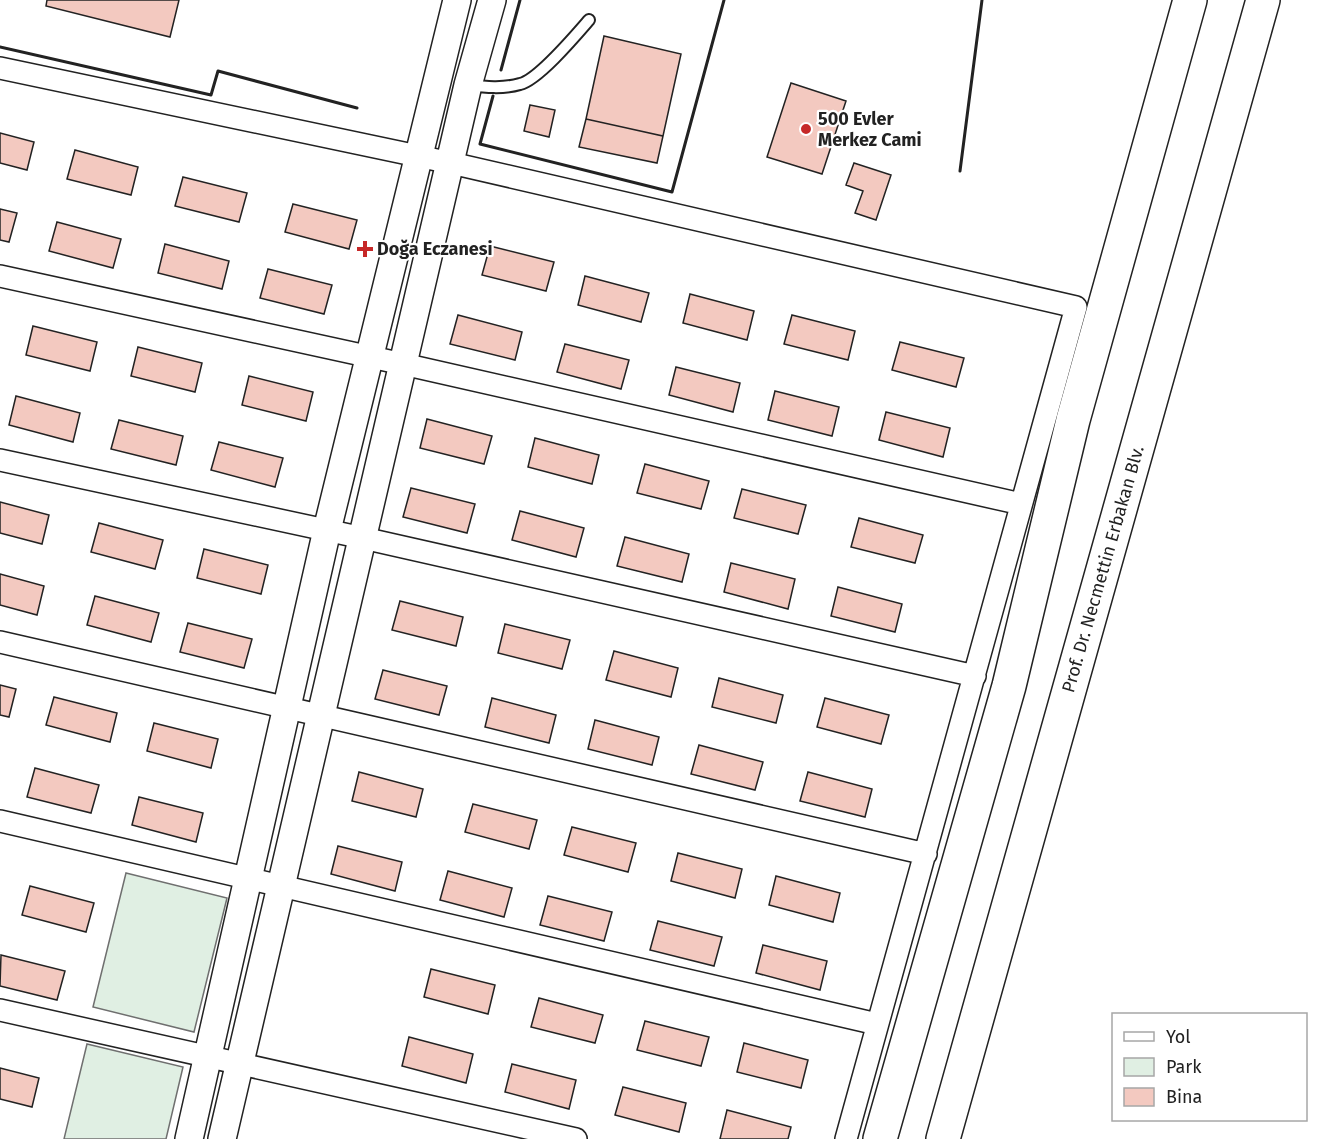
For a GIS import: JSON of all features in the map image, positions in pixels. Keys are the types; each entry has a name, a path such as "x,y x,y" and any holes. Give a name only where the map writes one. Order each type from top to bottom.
{"main road":[{"path":"880,1139 1009,686 1073,420 1190,0"},
{"name":"Prof. Dr. Necmettin Erbakan Blv.","path":"943,1139 1263,0"}],"street":[{"path":"189,1139 327,530 457,0"},
{"path":"222,1139 468,85 492,0"},
{"path":"0,69 451,163 1076,307 846,1139"},
{"path":"0,276 403,364 1020,504"},
{"path":"0,460 327,530 975,676"},
{"path":"0,642 288,706 322,716 926,854"},
{"path":"0,821 877,1024"},
{"path":"0,1010 576,1139"}],"lane":[{"path":"468,85 496,87 523,84 559,53 589,20"}],"green space":[{"path":"126,873 227,898 194,1032 93,1007"},
{"path":"87,1044 183,1067 166,1139 64,1139"}],"building":[{"path":"47,0 179,0 170,37 46,6"},
{"path":"604,36 681,54 663,136 586,119"},
{"name":"500 Evler Merkez Cami","path":"791,83 846,101 822,174 767,157"},
{"path":"530,105 555,110 549,137 524,131"},
{"path":"586,119 663,136 657,163 579,147"},
{"path":"0,133 34,142 27,170 0,163"},
{"path":"75,150 138,167 131,195 67,179"},
{"path":"854,163 891,175 876,220 855,213 863,191 846,185"},
{"path":"183,177 247,193 239,222 175,206"},
{"path":"293,204 357,220 349,249 285,232"},
{"path":"0,209 17,213 9,242 0,240"},
{"path":"57,222 121,239 113,268 49,251"},
{"path":"165,244 229,261 222,289 158,273"},
{"path":"490,246 554,262 546,291 482,275"},
{"path":"268,269 332,285 324,314 260,298"},
{"path":"585,276 649,293 641,322 578,305"},
{"path":"690,294 754,311 747,340 683,323"},
{"path":"458,315 522,332 515,360 450,344"},
{"path":"792,315 855,331 848,360 784,344"},
{"path":"33,326 97,342 90,371 26,355"},
{"path":"900,342 964,358 956,387 892,370"},
{"path":"565,344 629,360 621,389 557,372"},
{"path":"138,347 202,363 195,392 131,376"},
{"path":"676,367 740,383 733,412 669,395"},
{"path":"249,376 313,392 306,421 242,405"},
{"path":"775,391 839,407 832,436 768,420"},
{"path":"16,396 80,413 73,442 9,425"},
{"path":"886,412 950,428 943,457 879,440"},
{"path":"427,419 492,436 484,464 420,448"},
{"path":"119,420 183,436 176,465 111,449"},
{"path":"535,438 599,455 592,484 528,467"},
{"path":"219,442 283,458 275,487 211,470"},
{"path":"645,464 709,481 701,509 637,493"},
{"path":"411,488 475,504 467,533 403,517"},
{"path":"742,489 806,505 798,534 734,518"},
{"path":"0,502 49,515 42,544 0,533"},
{"path":"520,511 584,528 576,557 512,540"},
{"path":"859,518 923,535 915,563 851,547"},
{"path":"99,523 163,540 155,569 91,552"},
{"path":"625,537 689,554 682,582 617,566"},
{"path":"204,549 268,565 261,594 197,578"},
{"path":"731,563 795,579 788,609 724,592"},
{"path":"0,574 44,586 37,615 0,605"},
{"path":"838,587 902,604 895,632 831,616"},
{"path":"95,596 159,613 151,642 87,625"},
{"path":"400,601 463,617 456,646 392,630"},
{"path":"188,623 252,639 244,668 180,652"},
{"path":"505,624 570,640 562,669 498,653"},
{"path":"614,651 678,668 671,697 606,680"},
{"path":"383,670 447,686 439,715 375,699"},
{"path":"719,678 783,695 776,723 712,707"},
{"path":"0,685 16,689 9,717 0,715"},
{"path":"54,697 117,713 110,742 46,725"},
{"path":"492,698 556,715 549,743 485,727"},
{"path":"825,698 889,715 881,744 817,727"},
{"path":"595,720 659,737 652,765 588,749"},
{"path":"154,723 218,739 211,768 147,751"},
{"path":"699,745 763,762 755,790 691,774"},
{"path":"35,768 99,785 91,813 27,797"},
{"path":"359,772 423,789 416,817 352,801"},
{"path":"808,772 872,789 865,817 800,801"},
{"path":"139,797 203,813 196,842 132,825"},
{"path":"473,804 537,820 529,849 465,832"},
{"path":"572,827 636,843 628,872 564,855"},
{"path":"338,846 402,862 395,891 331,874"},
{"path":"678,853 742,869 735,898 671,881"},
{"path":"448,871 512,888 504,917 440,900"},
{"path":"776,876 840,893 833,922 769,905"},
{"path":"30,886 94,903 86,932 22,915"},
{"path":"548,896 612,912 604,941 540,925"},
{"path":"658,921 722,937 714,966 650,950"},
{"path":"763,945 827,961 820,990 756,973"},
{"path":"1,955 65,971 57,1000 0,986"},
{"path":"431,969 495,985 488,1014 424,997"},
{"path":"539,998 603,1015 595,1043 531,1027"},
{"path":"645,1021 709,1037 701,1066 637,1050"},
{"path":"409,1037 473,1054 466,1083 402,1066"},
{"path":"744,1043 808,1060 801,1088 737,1072"},
{"path":"512,1064 576,1080 569,1109 505,1092"},
{"path":"0,1068 39,1078 32,1107 0,1099"},
{"path":"623,1087 686,1103 679,1132 615,1115"},
{"path":"727,1110 791,1127 788,1139 720,1139"}],"wall":[{"path":"501,70 520,0"},
{"path":"493,96 480,144 672,192 724,0"},
{"path":"960,171 982,0"},
{"path":"0,47 211,95 218,71 357,108"}],"place":[{"name":"500 Evler Merkez Cami","path":"806,129"},
{"name":"Doğa Eczanesi","path":"365,249"}]}
